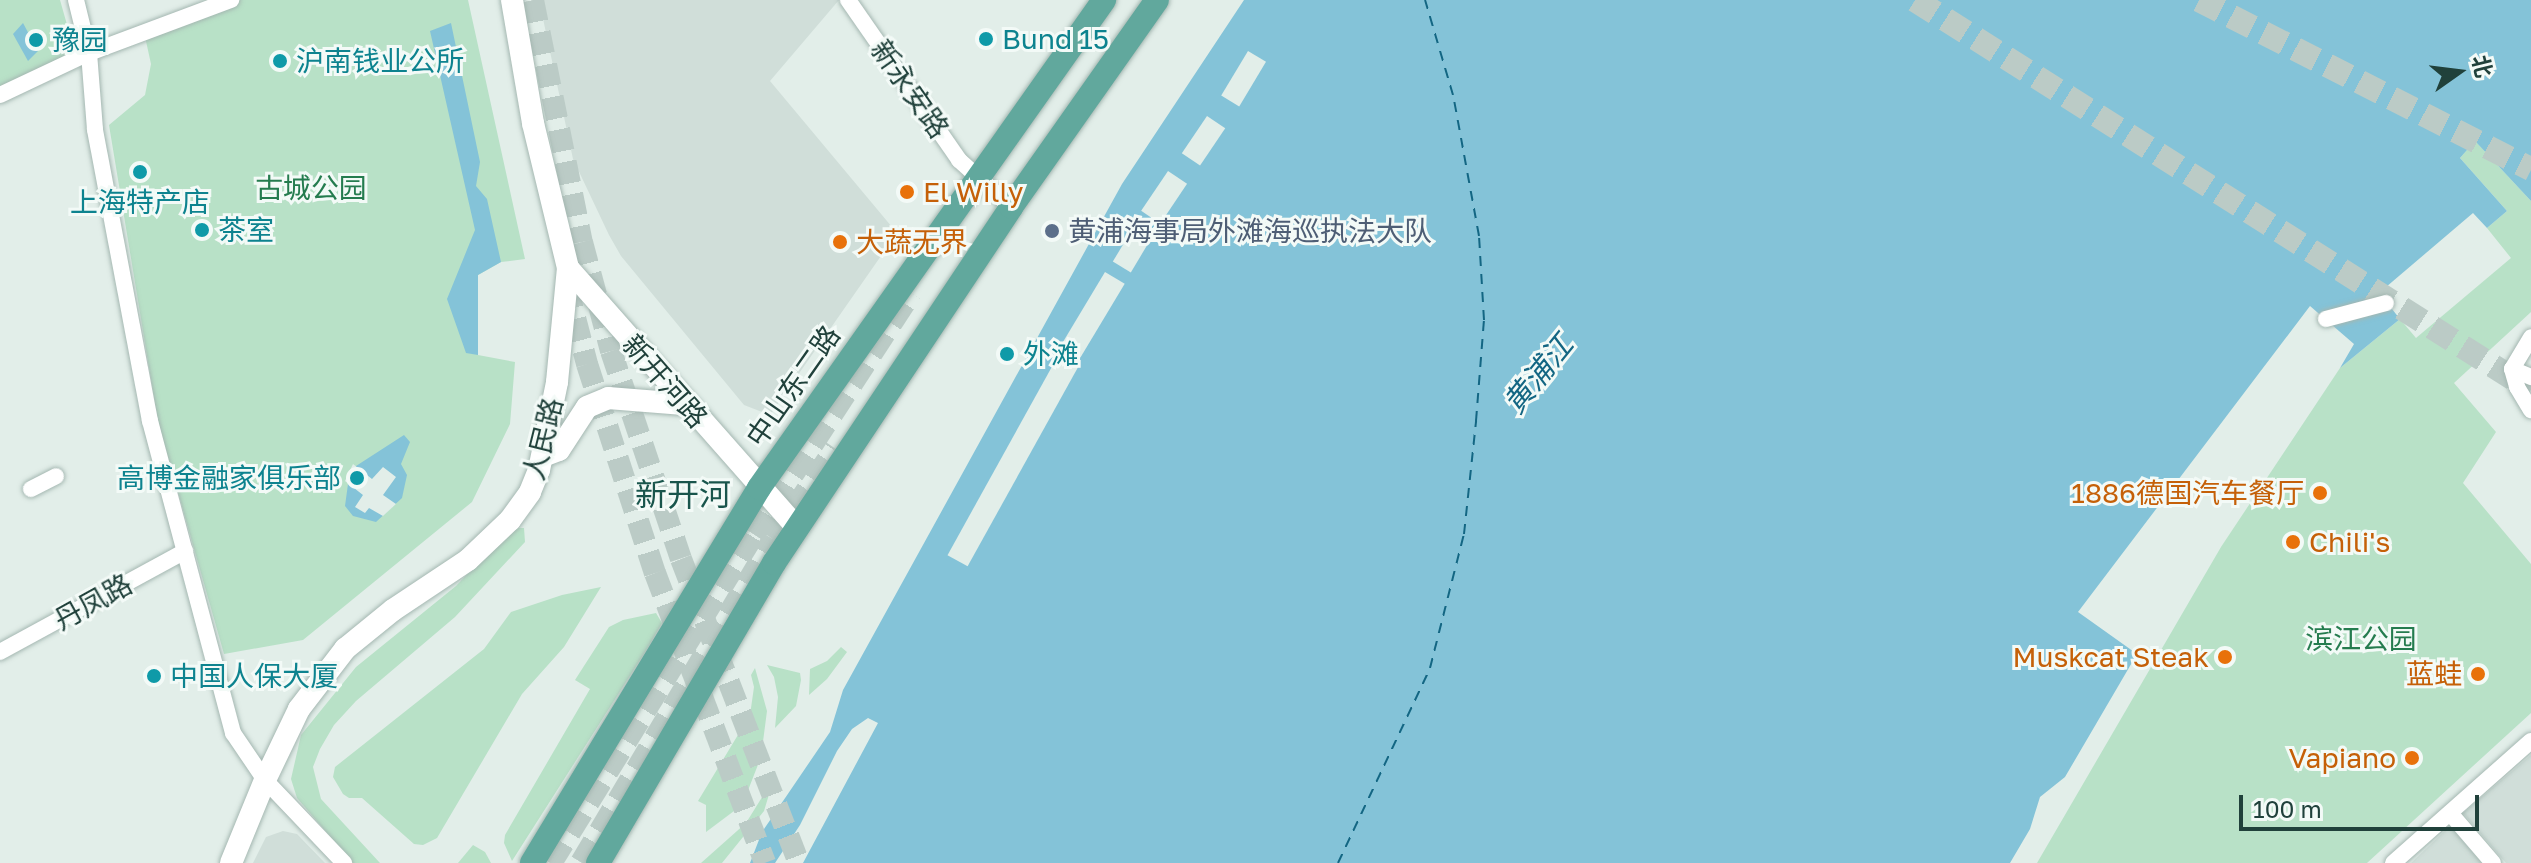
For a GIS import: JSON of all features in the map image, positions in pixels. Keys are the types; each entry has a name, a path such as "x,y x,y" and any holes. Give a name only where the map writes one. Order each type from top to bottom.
{"main road":[{"name":"人民路","path":"231,863 265,780 299,709 345,649 393,610 458,568 510,520 530,492 543,456 557,382 568,268 533,123 512,0"},
{"name":"中山东二路","path":"532,863 759,488 1104,0"},
{"path":"598,863 797,528 1011,207 1157,0"},
{"name":"新开河路","path":"568,268 684,404 797,528"},
{"path":"543,456 559,450 587,407 608,398 684,404"}],"street":[{"path":"76,0 89,53 95,130 150,421 233,733 265,780 344,863"},
{"path":"0,95 89,53 231,0"},
{"name":"新永安路","path":"848,0 976,179 1011,207"},
{"path":"2326,319 2386,303"},
{"path":"2531,337 2512,369 2517,387 2531,410"},
{"path":"2512,369 2531,377"},
{"path":"31,489 56,476"},
{"name":"丹凤路","path":"0,652 185,551"},
{"path":"2393,863 2531,741"},
{"path":"2450,813 2493,863"}],"shaded area":[{"path":"539,0 839,0 770,81 897,233 770,415 744,405 621,256 609,235 573,159"},
{"path":"2531,755 2531,863 2506,863 2463,813"},
{"path":"2450,826 2482,863 2411,863"},
{"path":"283,831 297,834 325,863 253,863 266,837"}],"green space":[{"name":"豫园","path":"0,0 60,0 75,53 0,90"},
{"name":"古城公园","path":"231,0 468,0 525,259 501,262 478,275 478,355 515,362 510,424 472,502 303,640 224,654 158,422 109,125 145,95 151,64 144,32"},
{"name":"滨江公园","path":"2475,141 2531,201 2531,312 2454,383 2496,432 2463,483 2531,564 2531,713 2367,863 2037,863 2221,547 2340,368 2400,319 2416,338 2511,258 2487,228 2507,211 2460,158"},
{"path":"511,528 524,528 525,542 455,617 356,701 334,725 320,749 313,767 321,799 380,863 353,863 297,798 291,779 301,735 356,667 456,586"},
{"path":"601,587 564,647 522,694 437,838 423,845 414,844 362,798 349,798 343,794 333,777 335,767 484,649 511,612 562,595"},
{"path":"656,613 662,623 647,649 512,861 504,843 505,835 590,689 575,680 609,627 623,620"},
{"path":"841,647 847,652 827,679 809,695 810,669 827,661"},
{"path":"767,665 800,673 801,680 796,706 775,728 778,697 774,677"},
{"path":"755,668 767,711 761,757 747,793 734,811 706,832 706,805 698,801 750,715 754,687 751,675"},
{"path":"774,778 764,811 722,863 701,863 746,823"},
{"path":"473,845 485,852 491,863 458,863"}],"water":[{"name":"黄浦江","path":"1244,0 2531,0 2531,201 2475,141 2460,158 2507,211 2487,228 2473,213 2379,293 2400,319 2340,368 2354,344 2310,306 2078,612 2137,654 2065,777 2040,797 2030,829 2010,863 750,863 762,832 830,732 843,690 1122,184"},
{"path":"23,23 38,51 28,61 13,34"},
{"path":"451,23 480,162 476,186 487,199 501,262 478,275 478,355 466,353 447,299 475,230 430,31"},
{"path":"404,435 410,442 401,464 407,475 402,498 376,522 353,516 345,506 348,484 356,466"}],"pier":[{"path":"1248,51 1266,62 1239,106 1221,96"},
{"path":"1207,116 1225,128 1200,166 1182,153"},
{"path":"1168,171 1187,184 1160,224 1141,211"},
{"path":"1136,223 1154,234 1131,272 1113,262"},
{"path":"1105,272 1125,284 1080,358 1061,346"},
{"path":"1059,354 1079,365 968,566 947,555"},
{"name":"高博金融家俱乐部","path":"353,464 372,479 383,467 396,477 383,495 396,504 383,516 369,508 365,513 355,507 363,495 345,481"},
{"path":"868,718 878,723 803,863 775,863 800,825 837,751 852,729"}],"ferry route":[{"path":"1338,863 1430,668 1464,534 1476,421 1484,320 1479,236 1453,95 1425,0"}],"tunnel":[{"path":"533,0 582,242 611,351 681,559 799,863"},
{"path":"1915,0 2531,390"},
{"path":"2199,0 2531,169"},
{"path":"567,287 587,364 655,573 765,863"},
{"path":"550,863 753,534 910,293"},
{"path":"582,863 774,540 836,449"}],"place":[{"name":"Bund 15","path":"986,39"},
{"name":"豫园","path":"36,40"},
{"name":"沪南钱业公所","path":"280,61"},
{"name":"上海特产店","path":"140,172"},
{"name":"El Willy","path":"907,192"},
{"name":"茶室","path":"202,230"},
{"name":"黄浦海事局外滩海巡执法大队","path":"1052,231"},
{"name":"大蔬无界","path":"840,242"},
{"name":"外滩","path":"1007,354"},
{"name":"高博金融家俱乐部","path":"357,478"},
{"name":"1886德国汽车餐厅","path":"2320,493"},
{"name":"Chili's","path":"2293,542"},
{"name":"Muskcat Steak","path":"2225,657"},
{"name":"蓝蛙","path":"2478,674"},
{"name":"中国人保大厦","path":"154,676"},
{"name":"Vapiano","path":"2412,758"}],"district":[{"name":"新开河","path":"683,494"}]}
